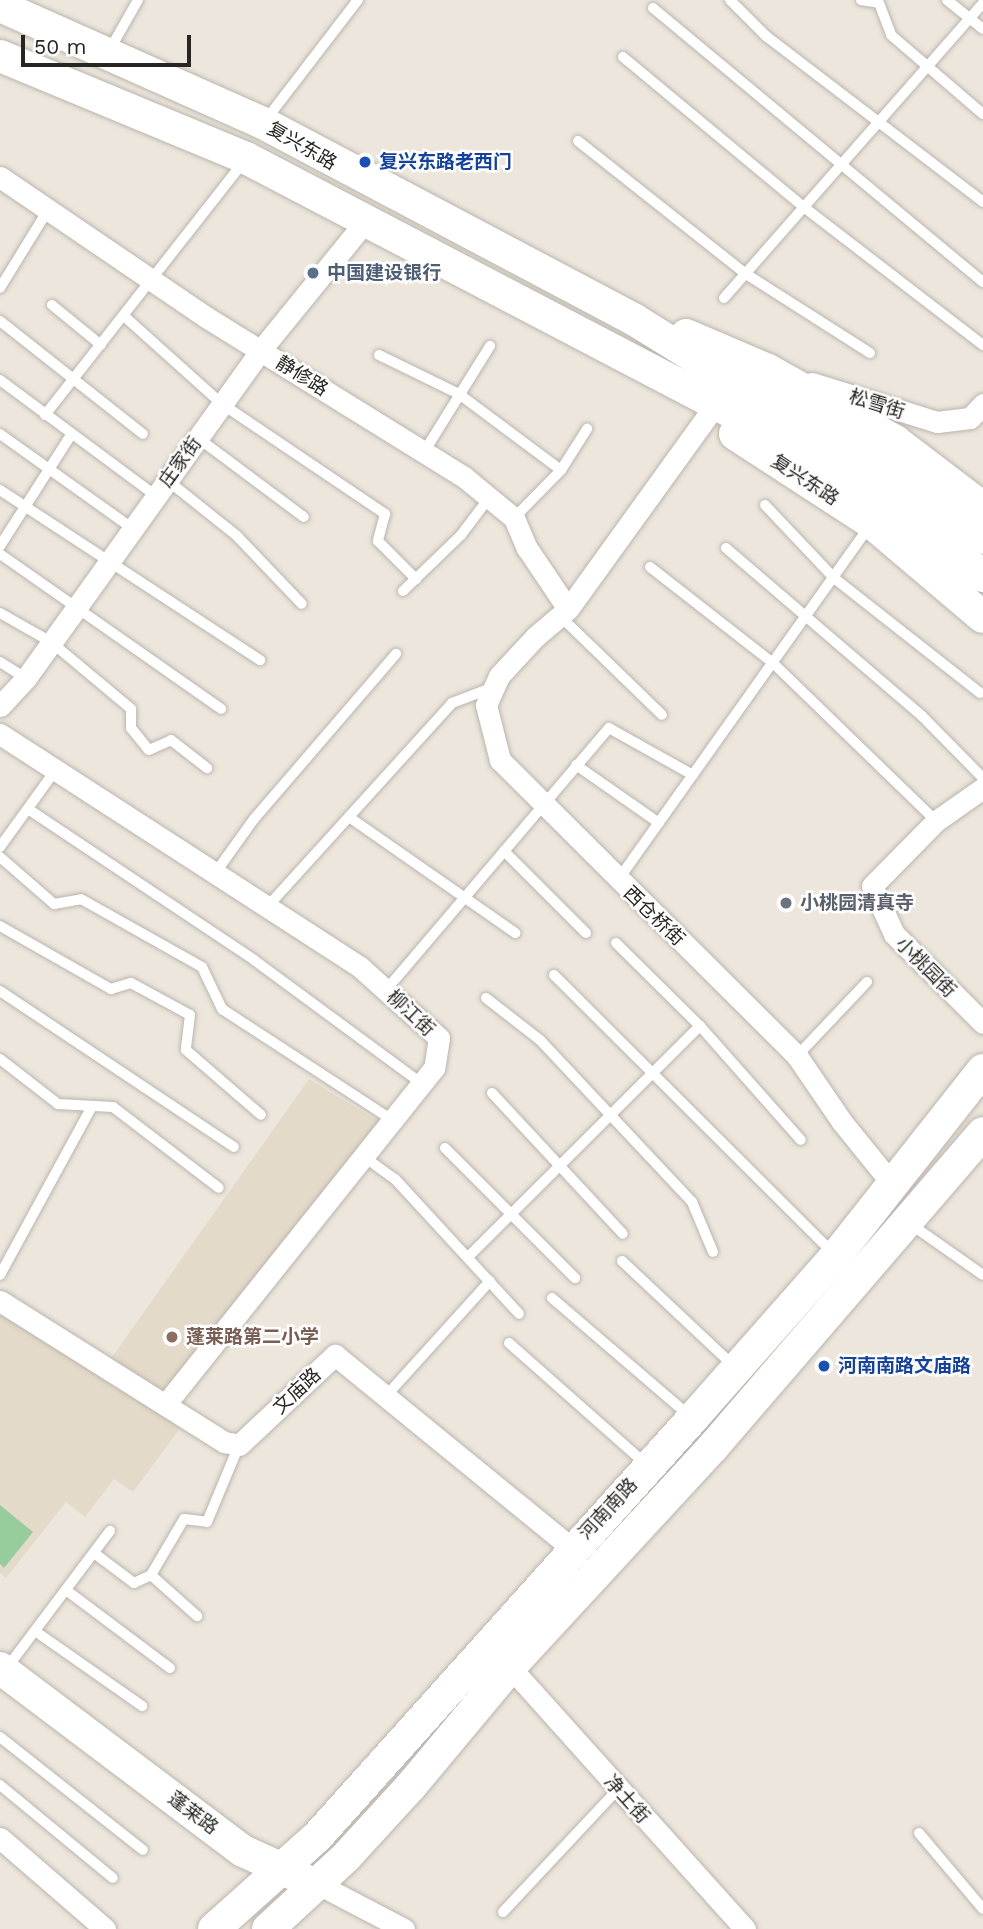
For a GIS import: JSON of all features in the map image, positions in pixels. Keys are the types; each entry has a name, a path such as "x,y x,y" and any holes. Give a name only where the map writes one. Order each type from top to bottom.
{"main road":[{"name":"复兴东路","path":"0,6 263,123 635,320 749,391 883,461 983,538"},
{"name":"复兴东路","path":"0,56 246,158 618,354 883,495 983,576"},
{"name":"复兴东路","path":"635,320 704,340 768,370 895,441 983,508"},
{"name":"复兴东路","path":"618,354 872,523 983,617"},
{"name":"河南南路","path":"214,1929 317,1837 572,1548 693,1418 836,1256 983,1070"},
{"name":"河南南路","path":"268,1929 317,1884 411,1786 510,1667 713,1447 983,1133"},
{"name":"蓬莱路","path":"2,1672 243,1852 317,1884"}],"street":[{"name":"静修路","path":"0,177 152,281 424,452 489,498 514,518 527,548 564,612"},
{"name":"庄家街","path":"0,706 26,678 260,351 365,222"},
{"name":"松雪街","path":"768,370 937,422 976,411"},
{"path":"564,612 708,415"},
{"name":"西仓桥街","path":"564,612 535,636 495,687 486,705 500,760 797,1056 842,1122 893,1185"},
{"name":"柳江街","path":"0,734 57,768 360,967 439,1038 434,1068 165,1405"},
{"name":"小桃园街","path":"983,788 936,821 872,886 894,934 983,1023"},
{"path":"0,1301 224,1442 239,1445"},
{"name":"文庙路","path":"239,1445 335,1355 572,1548"},
{"name":"净土街","path":"510,1667 745,1929"},
{"path":"0,1838 105,1929"},
{"name":"蓬莱路","path":"317,1884 404,1929"}],"lane":[{"path":"107,53 138,0"},
{"path":"263,123 358,0"},
{"path":"730,0 766,36 983,202"},
{"path":"861,0 878,3 891,35 983,114"},
{"path":"947,0 983,29"},
{"path":"724,298 881,124 983,3"},
{"path":"653,8 983,282"},
{"path":"622,57 805,208 983,345"},
{"path":"578,141 746,274 870,353"},
{"path":"45,415 246,158"},
{"path":"0,287 48,210"},
{"path":"52,305 101,345"},
{"path":"124,316 222,404 384,514 378,541 416,579"},
{"path":"0,321 76,377 143,434"},
{"path":"424,452 490,346"},
{"path":"379,355 459,394 561,470"},
{"path":"0,380 71,435 236,535 302,604"},
{"path":"514,518 561,470 587,429"},
{"path":"0,434 133,528"},
{"path":"0,546 71,435"},
{"path":"198,438 304,517"},
{"path":"0,490 107,564 175,601 260,660"},
{"path":"403,592 461,535 489,498"},
{"path":"765,505 834,578 980,693"},
{"path":"618,880 872,523"},
{"path":"726,548 922,716 983,778"},
{"path":"0,554 221,709"},
{"path":"650,567 774,664 936,821"},
{"path":"564,612 662,715"},
{"path":"0,613 51,642 131,709 131,728 149,750 171,740 207,768"},
{"path":"216,872 254,819 396,654"},
{"path":"0,662 26,678"},
{"path":"268,906 452,703 495,687"},
{"path":"386,990 467,897 542,803 609,728 693,775"},
{"path":"576,765 659,822"},
{"path":"0,847 57,768"},
{"path":"28,809 254,960 421,1083"},
{"path":"349,817 515,933"},
{"path":"0,824 12,831"},
{"path":"504,851 586,933"},
{"path":"0,857 54,904 81,900 202,967 222,1009 392,1120"},
{"path":"0,926 111,989 131,983 190,1015 186,1050 261,1115"},
{"path":"616,943 699,1026 801,1140"},
{"path":"554,975 655,1070 836,1256"},
{"path":"797,1056 867,982"},
{"path":"0,991 234,1147"},
{"path":"486,998 540,1040 692,1202 713,1252"},
{"path":"469,1256 699,1026"},
{"path":"0,1059 58,1104 113,1107 219,1188"},
{"path":"492,1093 623,1234"},
{"path":"0,1275 92,1106"},
{"path":"445,1148 513,1212 575,1278"},
{"path":"363,1156 395,1179 469,1256 519,1314"},
{"path":"907,1222 983,1275"},
{"path":"622,1261 737,1368"},
{"path":"386,1396 490,1281"},
{"path":"552,1298 693,1418"},
{"path":"509,1343 648,1465"},
{"path":"94,1553 134,1583 151,1575 184,1519 207,1522 239,1445"},
{"path":"2,1672 110,1531"},
{"path":"151,1575 197,1616"},
{"path":"66,1590 170,1668"},
{"path":"34,1631 142,1706"},
{"path":"0,1737 143,1850"},
{"path":"0,1785 113,1878"},
{"path":"503,1912 618,1789"},
{"path":"919,1833 983,1909"}],"shaded area":[{"name":"蓬莱路第二小学","path":"309,1079 381,1123 166,1405 187,1419 133,1492 114,1479 85,1517 66,1502 6,1578 0,1573 0,1306 105,1367"}],"green space":[{"path":"0,1505 33,1532 4,1568 0,1564"}],"place":[{"name":"复兴东路老西门","path":"365,162"},
{"name":"中国建设银行","path":"313,273"},
{"name":"小桃园清真寺","path":"786,903"},
{"name":"蓬莱路第二小学","path":"172,1337"},
{"name":"河南南路文庙路","path":"824,1366"}]}
